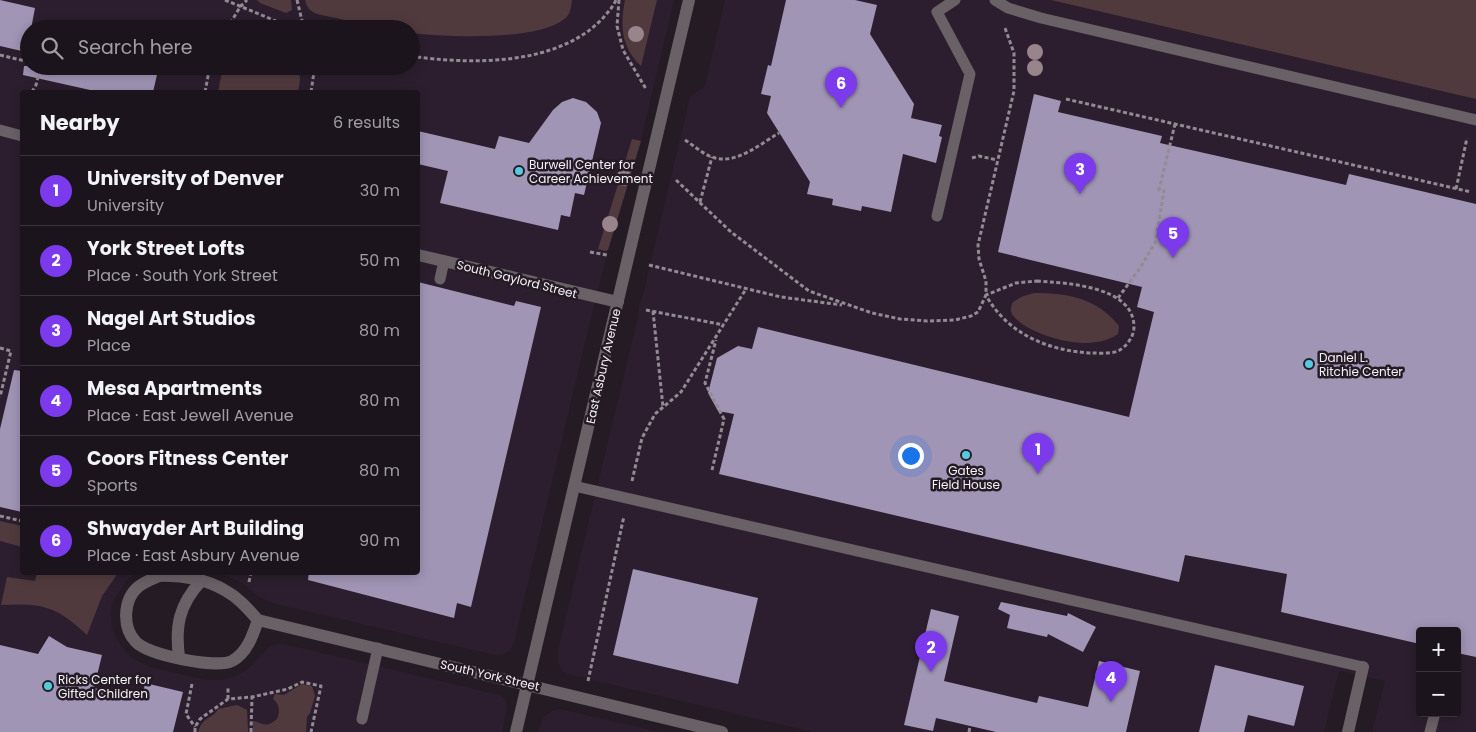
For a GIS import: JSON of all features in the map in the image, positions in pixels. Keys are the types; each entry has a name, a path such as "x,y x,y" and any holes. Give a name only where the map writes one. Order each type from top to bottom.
{"street":[{"name":"East Asbury Avenue","path":"516,732 689,0"},
{"name":"South Gaylord Street","path":"420,254 618,302"},
{"path":"159,576 172,576 201,581 226,590 244,604 258,620 240,656 231,662 206,664 145,649 136,643 128,631 126,618 127,606 137,588 146,581 159,576"},
{"path":"179,657 176,637 180,616 188,595 201,581"},
{"name":"South York Street","path":"258,620 722,732"},
{"path":"1348,732 1363,667"}],"lane":[{"path":"937,216 970,74 937,12 955,0"},
{"path":"995,0 1008,8 1041,18 1476,120"},
{"path":"0,130 20,135"},
{"path":"440,279 444,260"},
{"path":"574,486 1363,667"},
{"path":"362,719 378,648"},
{"path":"1430,732 1434,717"}],"path":[{"path":"225,0 272,20"},
{"path":"232,20 240,7 247,0"},
{"path":"297,0 302,20"},
{"path":"420,57 480,61 510,59 543,51 570,42 595,26 618,0"},
{"path":"618,0 617,26 623,50 647,90"},
{"path":"676,180 731,232 809,290 872,313 900,319 927,321 956,320 971,316 978,312 986,295 986,281 979,259 978,245 1014,91 1014,53 1002,21"},
{"path":"0,55 20,60"},
{"path":"33,90 39,75"},
{"path":"205,90 208,75"},
{"path":"311,90 314,75"},
{"path":"1066,99 1470,192"},
{"path":"1118,298 1140,268 1154,243 1164,191 1159,190 1174,124"},
{"path":"1456,189 1469,130"},
{"path":"685,140 712,157 728,159 744,154 779,133"},
{"path":"950,160 963,162 977,156 997,160"},
{"path":"700,202 712,157"},
{"path":"590,252 607,255"},
{"path":"649,265 781,297 848,305"},
{"path":"1037,281 1072,284 1094,289 1118,298 1125,304 1134,317 1134,330 1128,343 1118,351 1105,354 1079,352 1036,342 1018,331 1003,318 993,307 986,295 1016,283 1037,281"},
{"path":"588,682 642,438 655,414 681,392 746,289"},
{"path":"646,310 724,326"},
{"path":"653,311 663,407"},
{"path":"712,470 724,419 705,383 716,337"},
{"path":"0,348 11,351 0,397"},
{"path":"0,516 20,521"},
{"path":"249,583 250,575"},
{"path":"195,732 195,727 200,719 228,699 252,697 288,689 302,682 321,686 311,732"},
{"path":"192,684 186,714 195,727"},
{"path":"228,688 228,699"},
{"path":"251,732 252,697"},
{"path":"968,732 970,726"}],"shaded area":[{"path":"0,0 674,0 641,141 608,250 588,330 514,642 510,651 502,655 494,655 272,603 258,596 243,584 228,576 222,575 420,575 420,90 20,90 20,575 134,575 126,581 112,603 112,629 127,653 150,667 206,680 222,680 236,676 249,668 269,647 284,644 500,695 505,699 507,708 502,732 0,732"},
{"path":"257,0 291,0 292,10 286,13 260,3"},
{"path":"305,0 572,0 569,14 563,20 550,27 490,36 420,34 420,20 345,20 317,14 312,12"},
{"path":"625,0 657,0 641,66 629,51 624,36"},
{"path":"725,0 1476,0 1476,732 1372,732 1385,681 1339,671 1324,732 813,732 563,672 558,663 558,650 690,97 705,86"},
{"path":"1051,0 1476,0 1476,99"},
{"path":"221,75 300,75 298,90 218,90"},
{"path":"632,139 641,141 608,250 605,251 598,249"},
{"path":"1034,293 1059,294 1091,303 1101,309 1119,326 1118,334 1101,341 1084,343 1056,339 1035,331 1018,320 1011,310 1013,302"},
{"path":"0,521 20,526 20,546 0,541"},
{"path":"36,575 117,575 102,596 87,635 66,618 48,608 28,605 1,605 7,577 35,581"},
{"path":"302,684 312,686 315,696 307,717 306,732 253,732 253,721 267,725 277,719 279,708 273,699 275,694 284,695"},
{"path":"237,705 247,710 248,732 198,732 205,720 218,709"},
{"path":"560,709 660,732 538,732 543,718 551,711"}],"building":[{"path":"0,0 35,8 33,20 20,20 20,51 0,46"},
{"path":"786,0 855,0 877,5 870,34 914,104 911,118 942,125 939,136 942,137 936,163 903,154 891,212 862,206 861,211 832,205 833,199 807,194 810,182 767,113 771,96 761,94 768,65 771,66"},
{"path":"23,75 157,75 153,90 90,90"},
{"path":"1034,94 1061,101 1058,112 1162,136 1160,143 1346,185 1349,174 1476,204 1476,657 1461,654 1461,627 1416,627 1416,643 1281,612 1287,574 1185,555 1179,582 719,474 734,414 718,411 708,393 717,358 738,346 752,349 758,327 1129,417 1154,312 1137,307 1142,287 998,252"},
{"name":"Burwell Center for Career Achievement","path":"573,98 586,102 597,112 601,123 584,195 575,193 570,217 561,215 558,230 440,203 448,171 420,164 420,131 495,149 499,136 529,143 553,110 562,102"},
{"path":"420,282 514,306 516,301 541,307 471,607 457,603 454,618 308,580 309,575 420,575"},
{"path":"14,370 20,371 20,512 0,507 0,429"},
{"path":"633,569 758,598 738,684 613,655"},
{"path":"1001,602 1067,616 1068,613 1096,627 1083,652 1048,634 1047,637 1007,628 1010,615 998,609"},
{"path":"931,609 959,616 944,681 1037,703 1039,696 1088,707 1099,661 1140,671 1126,732 996,732 936,718 933,731 904,725"},
{"name":"Ricks Center for Gifted Children","path":"49,636 67,647 102,655 94,688 142,699 145,683 183,692 173,732 0,732 0,645 38,654"},
{"path":"1215,665 1304,686 1294,726 1248,715 1244,732 1199,732"}],"place":[{"name":"Shwayder Art Building","path":"841,108"},
{"name":"Burwell Center for Career Achievement","path":"519,171"},
{"name":"Nagel Art Studios","path":"1080,194"},
{"name":"Coors Fitness Center","path":"1173,258"},
{"name":"Daniel L. Ritchie Center","path":"1309,364"},
{"name":"Gates Field House","path":"966,455"},
{"name":"University of Denver","path":"1038,474"},
{"name":"York Street Lofts","path":"931,672"},
{"name":"Ricks Center for Gifted Children","path":"48,686"},
{"name":"Mesa Apartments","path":"1111,702"}]}
